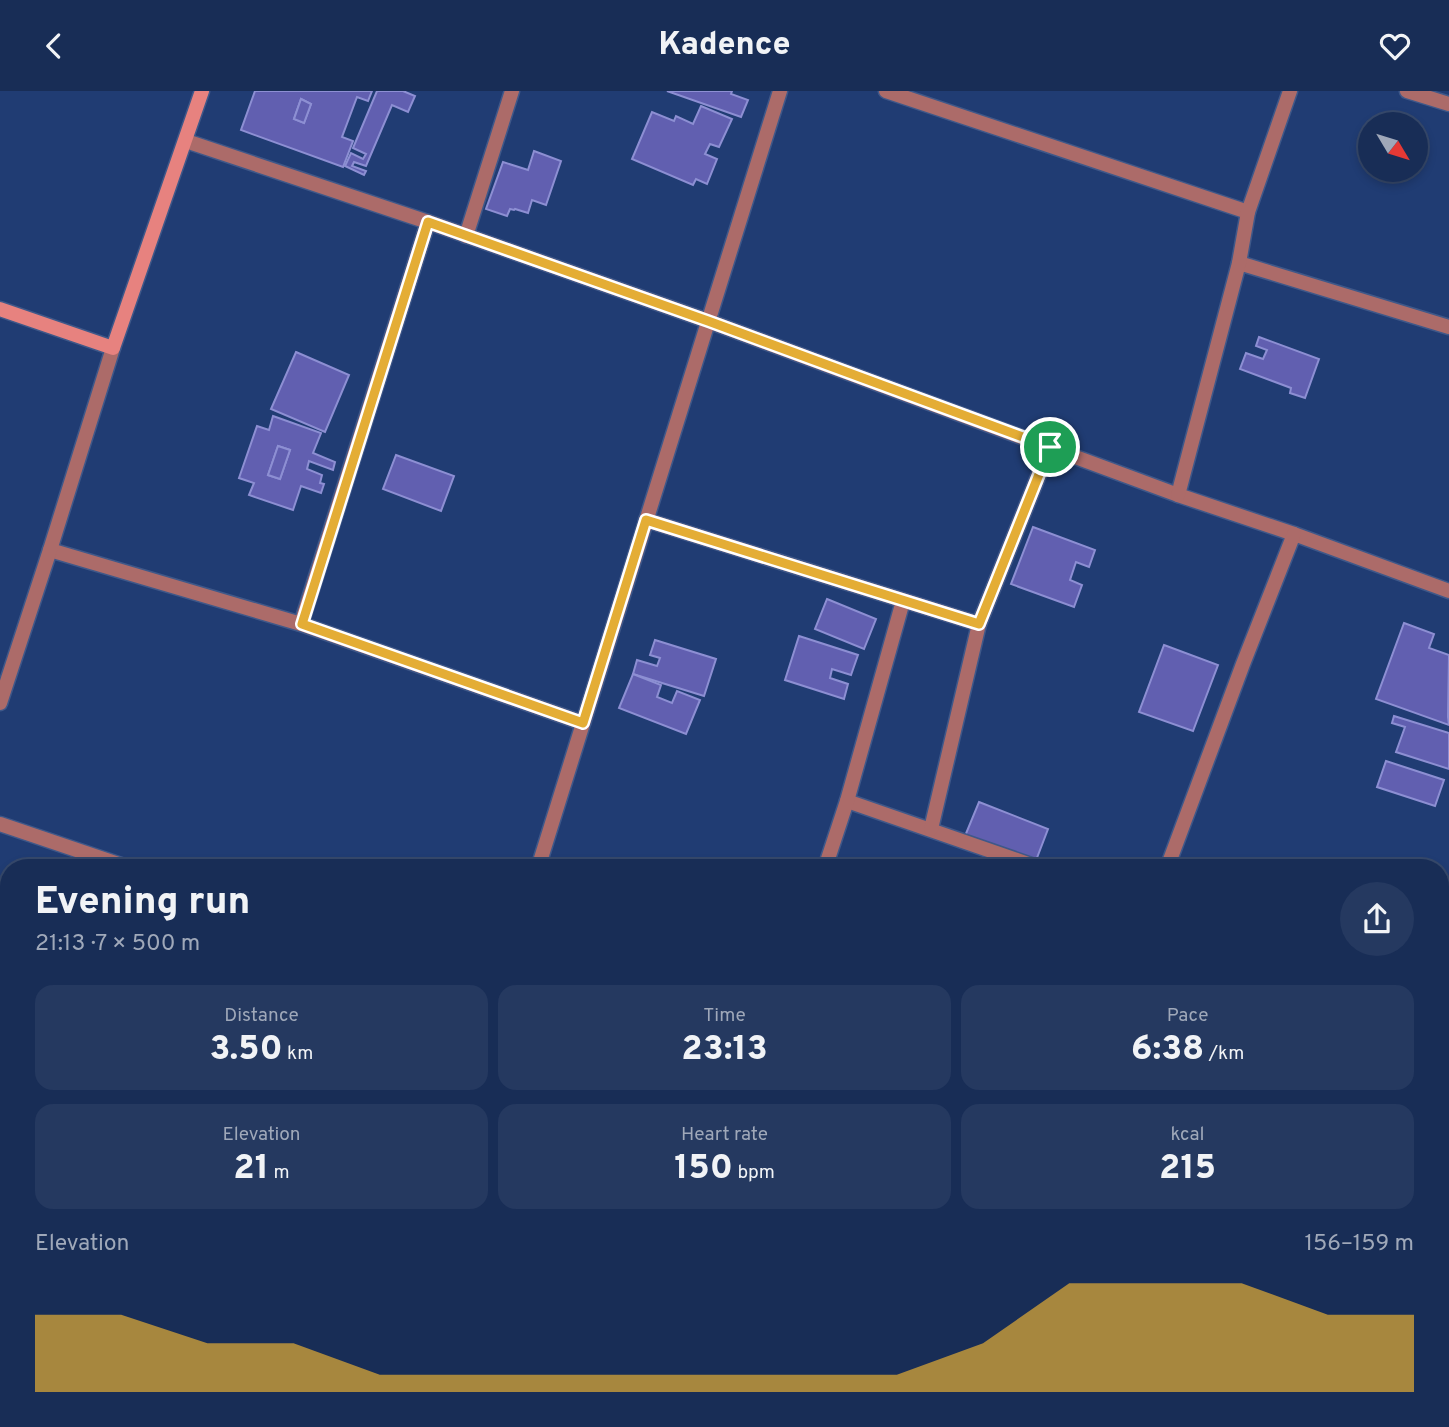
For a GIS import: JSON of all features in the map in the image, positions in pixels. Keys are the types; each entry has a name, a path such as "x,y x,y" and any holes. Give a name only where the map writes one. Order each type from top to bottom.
{"main road":[{"path":"0,309 113,348 202,91"}],"street":[{"path":"466,236 512,91"},
{"path":"541,859 780,91"},
{"path":"887,91 1248,212"},
{"path":"1178,495 1239,263 1248,212 1290,91"},
{"path":"1407,91 1449,104"},
{"path":"186,141 428,222 708,321 1178,495 1449,591"},
{"path":"302,624 428,222"},
{"path":"1239,263 1449,327"},
{"path":"0,703 113,348"},
{"path":"932,829 979,624 1050,447"},
{"path":"646,520 979,624"},
{"path":"1170,859 1294,534"},
{"path":"50,550 302,624 583,723"},
{"path":"828,859 903,601"},
{"path":"846,801 1015,859"},
{"path":"0,824 103,859"}],"building":[{"path":"255,91 372,91 368,101 357,97 342,137 353,141 343,167 241,130","holes":["301,99 311,104 304,123 294,119"]},
{"path":"377,91 403,91 415,96 408,112 392,105 366,166 354,162 352,166 366,171 364,175 345,166 351,153 363,159 366,154 353,148"},
{"path":"667,91 732,91 731,94 748,100 741,117"},
{"path":"301,99 311,104 304,123 294,119"},
{"path":"701,106 732,119 719,147 710,144 705,154 717,159 707,184 696,179 693,185 632,159 652,112 674,121 676,116 693,124"},
{"path":"534,151 561,161 546,205 532,200 528,213 510,209 507,216 486,209 503,162 528,170"},
{"path":"1259,337 1319,359 1305,398 1290,393 1291,388 1240,369 1246,353 1263,359 1267,350 1256,346"},
{"path":"296,352 349,375 325,432 271,409"},
{"path":"273,416 321,433 313,453 335,462 333,470 309,461 307,469 322,475 320,483 324,484 321,493 301,486 293,510 249,495 254,483 239,478 257,426 269,430","holes":["278,446 290,450 280,479 268,475"]},
{"path":"278,446 290,450 280,479 268,475"},
{"path":"396,455 454,476 441,511 383,489"},
{"path":"1033,527 1095,550 1089,567 1076,562 1070,580 1082,585 1074,607 1011,584"},
{"path":"827,599 876,619 864,649 815,629"},
{"path":"1404,623 1434,634 1429,648 1449,655 1449,725 1376,699"},
{"path":"799,636 858,655 851,675 832,669 830,678 848,684 844,699 785,680"},
{"path":"655,640 716,659 704,696 633,674 637,660 657,666 660,658 650,655"},
{"path":"1164,645 1218,665 1193,731 1139,712"},
{"path":"633,674 661,685 657,697 672,703 677,691 700,700 686,734 619,708"},
{"path":"1394,716 1449,733 1449,769 1396,752 1405,727 1392,723"},
{"path":"1386,761 1444,780 1435,806 1377,787"},
{"path":"979,802 1048,829 1037,859 1025,859 965,836"}],"route":[{"path":"428,222 708,321 1050,447 979,624 646,520 583,723 302,624 428,222"}]}
